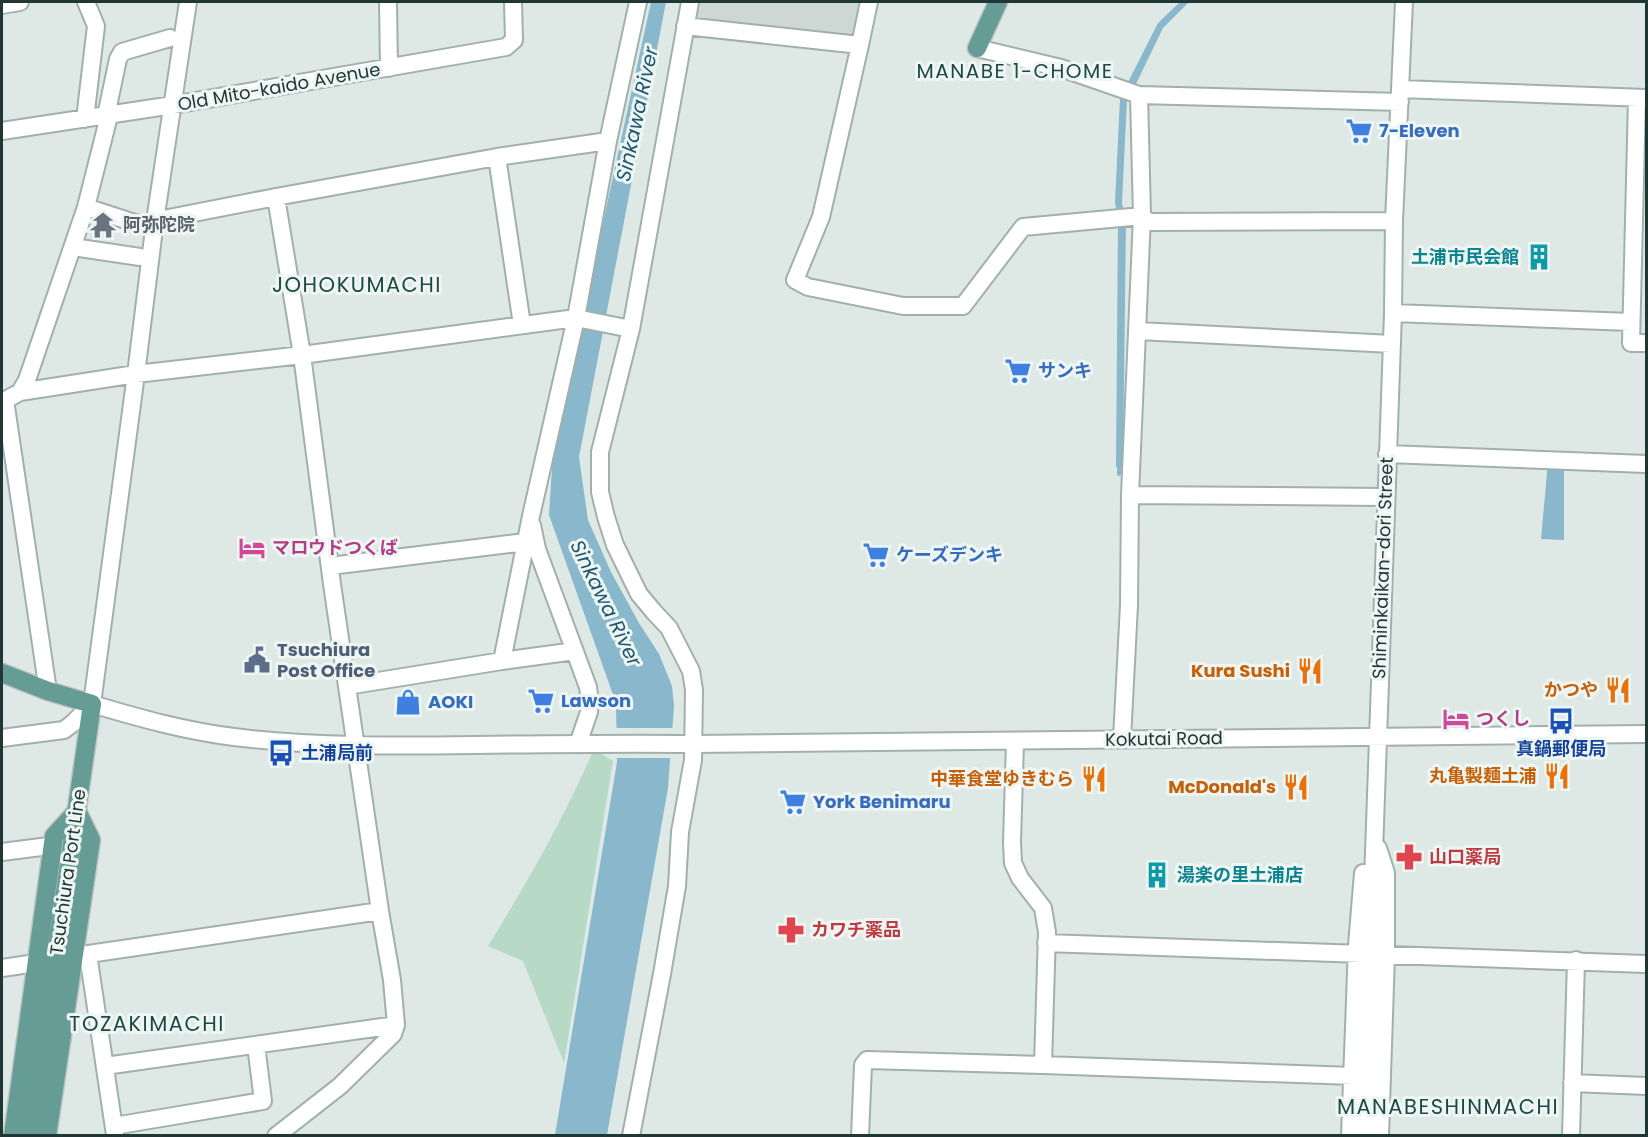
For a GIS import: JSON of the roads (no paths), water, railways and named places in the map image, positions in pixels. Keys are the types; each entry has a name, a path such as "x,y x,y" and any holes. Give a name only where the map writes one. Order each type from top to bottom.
{"main road":[{"path":"977,48 998,2"},
{"path":"2,673 48,691 92,704"},
{"name":"Tsuchiura Port Line","path":"30,1136 45,964 77,811 92,704"},
{"path":"47,1136 82,955 91,840 77,811"},
{"path":"13,1136 45,964"}],"street":[{"path":"2,5 20,2"},
{"path":"86,119 96,26 87,2"},
{"path":"2,738 64,730 92,704 155,221 188,2"},
{"path":"388,2 389,68"},
{"name":"Old Mito-kaido Avenue","path":"2,131 173,105 510,45 515,36 513,2"},
{"path":"502,661 525,542 576,318 608,141 638,2"},
{"path":"631,1136 677,886 680,832 693,760 688,744 694,690 691,671 669,628 639,594 615,545 600,492 600,452 631,329 690,2"},
{"path":"869,2 821,217 795,279 808,287 903,306 963,306 1023,227 1142,216 1149,222 1394,221"},
{"name":"Shiminkaikan-dori Street","path":"1364,1136 1392,344 1394,221 1404,2"},
{"path":"685,26 860,45"},
{"path":"9,398 27,380 86,207 108,116 118,59 122,52 170,38"},
{"path":"977,48 1061,68 1139,95 1642,98 1640,216 1631,343 1647,344"},
{"path":"1122,739 1129,606 1130,495 1142,216 1139,95"},
{"path":"86,207 138,224 497,157 608,141"},
{"path":"497,157 522,325"},
{"path":"276,197 302,355 347,686 392,980 396,1025 393,1034 340,1086 276,1136"},
{"path":"73,247 140,257"},
{"path":"1393,313 1631,322"},
{"path":"9,398 136,374 302,355 576,318 631,329"},
{"path":"1138,331 1392,344"},
{"path":"9,398 48,691"},
{"path":"1387,454 1647,464"},
{"path":"1130,495 1386,497"},
{"path":"531,516 537,549 588,687 589,712 578,744"},
{"path":"330,566 525,542"},
{"path":"347,686 575,651"},
{"name":"Kokutai Road","path":"92,704 150,722 212,734 265,741 356,746 1647,734"},
{"path":"1015,741 1013,863 1020,878 1043,908 1047,932 1043,1065"},
{"path":"2,852 49,846"},
{"path":"256,1045 263,1101 114,1131 105,1066 82,955 381,911"},
{"path":"1046,943 1647,964"},
{"path":"1350,1136 1353,1076 1371,954"},
{"path":"1371,954 1380,1136"},
{"path":"1571,1136 1576,960"},
{"path":"2,968 45,964"},
{"path":"105,1066 396,1025"},
{"path":"860,1136 863,1065 867,1060 1353,1076"},
{"path":"1572,1083 1647,1086"}],"water":[{"name":"Sinkawa River","path":"651,2 666,2 579,457 588,520 611,572 659,654 672,686 674,706 668,788 607,1135 555,1135 617,762 616,703 549,515 553,453"},
{"path":"1180,2 1189,2 1163,28 1127,99 1122,203 1126,220 1123,467 1116,467 1118,220 1115,202 1120,98 1158,23"},
{"path":"1548,462 1564,462 1564,540 1541,539"}],"waterway":[{"path":"1119,463 1119,474"}],"place":[{"name":"7-Eleven","path":"1359,131"},
{"name":"阿弥陀院","path":"103,225"},
{"name":"土浦市民会館","path":"1539,257"},
{"name":"サンキ","path":"1018,371"},
{"name":"マロウドつくば","path":"252,548"},
{"name":"ケーズデンキ","path":"876,555"},
{"name":"Tsuchiura Post Office","path":"257,660"},
{"name":"Kura Sushi","path":"1310,671"},
{"name":"かつや","path":"1618,690"},
{"name":"Lawson","path":"541,701"},
{"name":"AOKI","path":"408,702"},
{"name":"つくし","path":"1456,719"},
{"name":"真鍋郵便局","path":"1561,721"},
{"name":"土浦局前","path":"281,753"},
{"name":"丸亀製麺土浦","path":"1557,776"},
{"name":"中華食堂ゆきむら","path":"1094,779"},
{"name":"McDonald's","path":"1296,787"},
{"name":"York Benimaru","path":"793,802"},
{"name":"山口薬局","path":"1409,857"},
{"name":"湯楽の里土浦店","path":"1157,875"},
{"name":"カワチ薬品","path":"791,930"}],"district":[{"name":"MANABE 1-CHOME","path":"1015,71"},
{"name":"JOHOKUMACHI","path":"357,285"},
{"name":"TOZAKIMACHI","path":"147,1024"},
{"name":"MANABESHINMACHI","path":"1448,1107"}]}
